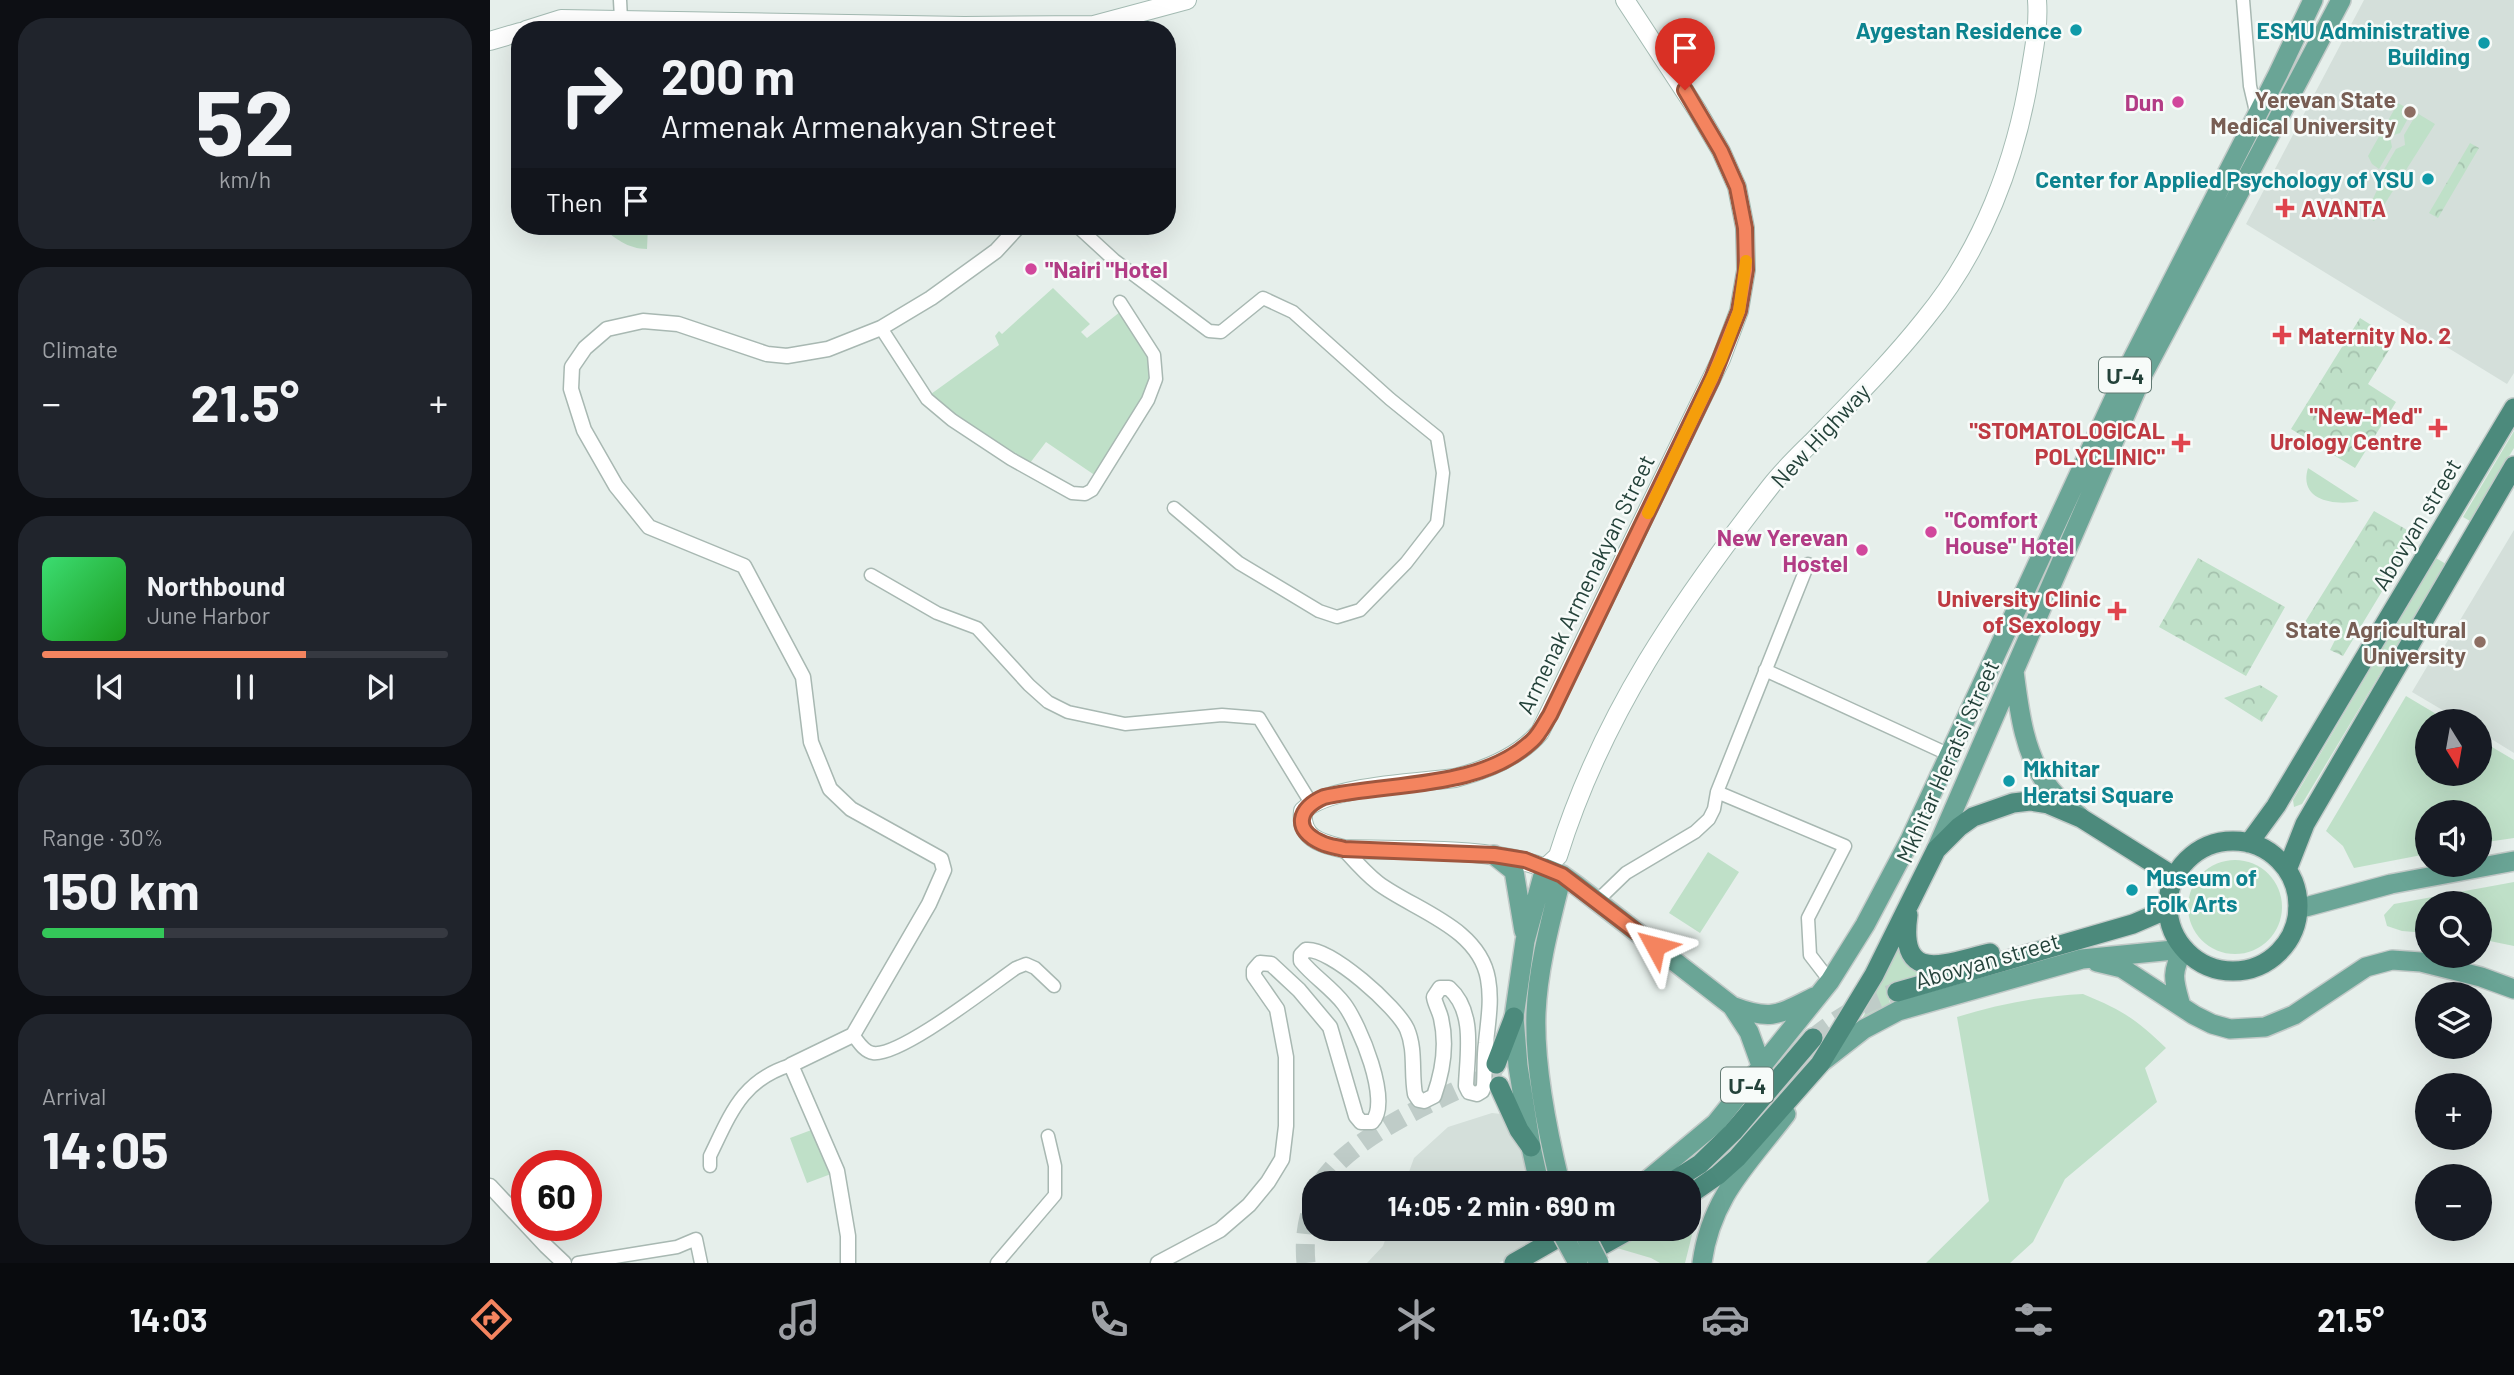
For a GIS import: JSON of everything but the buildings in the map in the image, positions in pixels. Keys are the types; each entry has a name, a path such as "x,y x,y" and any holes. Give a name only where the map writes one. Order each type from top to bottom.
{"highway":[{"name":"Abovyan street","path":"2249,843 2276,806 2514,408"},
{"path":"2287,870 2305,824 2514,466"},
{"path":"2436,540 2461,554"},
{"path":"1936,850 1973,817 2013,803 2030,801 2048,804 2081,818 2175,877"},
{"path":"2225,842 2249,843 2274,856 2287,870 2295,888 2298,909 2294,927 2286,943 2274,956 2258,966 2222,970 2205,964 2184,949 2177,939 2168,909 2169,893 2183,864 2202,849 2225,842"},
{"name":"Mkhitar Heratsi Street","path":"1820,1064 1874,975 1936,850"},
{"path":"1909,907 1906,925 1909,948 1916,960 1926,965 2021,946 2049,948"},
{"name":"Abovyan street","path":"1896,992 2133,924 2168,909"},
{"path":"1496,1063 1514,1017"},
{"path":"1689,1171 1733,1132 1813,1038"},
{"name":"Մ-4","path":"1701,1187 1737,1158 1820,1064"},
{"path":"1499,1086 1515,1122 1531,1147"},
{"path":"1514,1263 1554,1241"},
{"path":"1569,1263 1609,1241"}],"main road":[{"path":"1115,21 1187,0"},
{"name":"Armenak Armenakyan Street","path":"1311,803 1343,793 1471,774 1506,758 1533,740 1550,715 1721,359 1739,311 1746,270 1745,228 1737,187 1721,151 1697,110 1625,0"},
{"name":"New Highway","path":"1555,866 1596,755 1620,705 1688,595 1773,484 1926,318 1963,264 2007,169 2021,122 2038,20 2036,0"},
{"name":"Mkhitar Heratsi Street","path":"1824,988 1865,925 1909,842 2131,362 2313,0"},
{"name":"Mkhitar Heratsi Street","path":"1936,850 2146,366 2341,0"},
{"path":"555,21 719,21"},
{"path":"490,41 511,35"},
{"path":"2014,670 2018,706 2027,742 2037,765 2049,788 2081,818"},
{"path":"1311,803 1303,811 1304,828 1323,844 1344,849 1494,855 1555,866 1732,1006 1755,1015 1779,1014 1824,988"},
{"path":"1494,855 1509,866 1517,879 1525,941"},
{"path":"2298,909 2391,884 2514,861"},
{"path":"1536,1171 1518,1066 1514,1017 1525,941 1555,866"},
{"path":"1555,866 1536,1015 1539,1065 1558,1171"},
{"path":"2182,1006 2172,976 2184,949"},
{"name":"Abovyan street","path":"1820,1064 1864,1029 1898,1011 2082,959 2184,949"},
{"path":"2082,959 2122,968 2211,1024 2230,1029 2265,1027 2294,1015 2365,967 2392,960 2421,962 2513,988"},
{"name":"Մ-4","path":"1658,1171 1716,1123 1824,988"},
{"path":"1732,1006 1749,1032 1762,1068"},
{"path":"1702,1263 1707,1235 1725,1192 1806,1090 1820,1064"},
{"path":"1566,1241 1578,1263"},
{"path":"1586,1241 1599,1263"}],"street":[{"path":"620,0 621,19"},
{"path":"2243,0 2250,86 2257,116"},
{"path":"710,1166 710,1156 739,1100 752,1085 771,1071 791,1065 853,1035 929,904 944,870 941,859 851,809 830,789 811,743 803,677 744,566 649,527 616,486 584,430 571,389 572,368 585,348 607,328 643,321 678,324 767,355 828,349 881,328 931,299 996,251 1011,235"},
{"path":"1087,235 1114,260 1209,331 1221,332 1263,299 1293,313 1437,437 1443,473 1437,523 1406,563 1360,610 1337,617 1319,611 1239,563 1174,508"},
{"path":"881,328 927,398 952,421 1072,493 1085,494 1092,490 1148,400 1156,379 1154,355 1120,302"},
{"path":"1597,901 1626,873 1695,832 1709,819 1717,792 1808,564"},
{"path":"871,575 937,612 977,628 1029,685 1048,702 1068,712 1125,724 1222,715 1259,718 1311,803"},
{"path":"1765,670 1950,755"},
{"path":"1717,792 1845,846 1808,918 1810,954 1824,988"},
{"path":"1158,1263 1220,1230 1250,1205 1282,1159 1286,1126 1286,1057 1277,1009 1254,976 1254,970 1260,963 1271,964 1300,990 1330,1027 1356,1116 1361,1122 1373,1121 1377,1112 1370,1056 1344,1004 1302,963 1301,955 1306,950 1319,952 1352,972 1397,1013 1407,1029 1413,1054 1415,1090 1422,1101 1429,1101 1434,1096 1442,1067 1444,1040 1441,1015 1434,997 1440,988 1449,988 1459,999 1467,1019 1466,1086 1469,1092 1474,1094 1482,1091 1491,1013 1488,979 1480,957 1469,942 1443,923 1378,883 1344,849"},
{"path":"853,1035 867,1052 876,1054 911,1041 1016,968 1026,964 1035,968 1054,986"},
{"path":"791,1065 837,1171 848,1236 848,1263"},
{"path":"997,1263 1055,1195 1055,1166 1048,1136"},
{"path":"490,1186 564,1263"},
{"path":"578,1263 677,1247 696,1239 705,1263"}],"shaded area":[{"name":"Yerevan State Medical University","path":"2364,0 2514,0 2514,373 2507,384 2246,224"},
{"name":"State Agricultural University","path":"2514,530 2514,753 2492,739 2492,709 2441,709 2412,692 2431,660 2435,662"},
{"path":"1492,1113 1511,1115 1532,1171 1409,1171 1414,1158 1448,1127"},
{"path":"1385,1241 1536,1241 1499,1263 1367,1263"}],"green space":[{"path":"2398,103 2412,111 2400,133 2391,136 2382,131"},
{"path":"2417,113 2435,124 2374,221 2365,216 2384,175 2383,171 2396,149 2405,145 2404,135"},
{"path":"2381,133 2390,137 2392,147 2379,169 2372,164 2368,156"},
{"path":"2470,143 2479,148 2438,218 2429,213"},
{"path":"611,235 648,235 647,249 640,249"},
{"path":"1053,288 1090,324 1081,332 1087,338 1120,312 1150,358 1147,386 1140,402 1096,476 1046,442 1030,463 955,415 931,394 999,345 995,336 999,331 1002,334"},
{"path":"2360,318 2395,340 2368,384 2396,402 2355,468 2291,429"},
{"path":"2514,431 2514,448 2470,521 2463,517"},
{"path":"2308,468 2359,501 2340,503 2321,499 2313,494 2306,479"},
{"path":"2374,511 2416,535 2343,656 2330,650 2335,640 2305,622"},
{"path":"2198,558 2285,607 2246,676 2159,627"},
{"path":"2436,558 2446,564 2302,804 2294,807 2293,800"},
{"path":"2260,685 2278,696 2262,722 2224,698"},
{"path":"2406,696 2428,709 2415,709 2415,786 2492,786 2492,747 2514,760 2514,838 2492,841 2492,800 2415,800 2415,856 2354,868 2343,846 2326,831"},
{"path":"1708,852 1739,872 1700,933 1669,913"},
{"path":"2235,860 2253,864 2268,874 2278,889 2282,907 2278,925 2268,940 2253,950 2235,954 2217,950 2202,940 2192,925 2188,907 2192,889 2202,874 2217,864"},
{"path":"2514,882 2514,946 2492,941 2492,891 2465,891"},
{"path":"2415,900 2415,932 2387,926 2384,915 2394,904"},
{"path":"1902,939 1907,960 2032,951 1886,987 1890,1003 2016,968 1859,1025"},
{"path":"2083,994 2128,1016 2166,1048 2145,1068 2157,1102 2065,1179 2033,1242 2010,1263 1926,1263 1989,1201 1957,1017 2019,1001"},
{"path":"814,1129 831,1174 807,1183 790,1138"},
{"path":"1630,1241 1690,1241 1685,1263 1660,1263 1617,1248"}],"tunnel":[{"path":"1813,1038 1852,1011 1897,992"},
{"path":"1331,1171 1353,1149 1375,1134 1424,1106 1491,1075 1495,1067"},
{"path":"1305,1241 1306,1263"}],"slow traffic":[{"path":"1648,513 1721,359 1739,311 1746,261"}],"place":[{"name":"Aygestan Residence","path":"2076,30"},
{"name":"ESMU Administrative Building","path":"2484,43"},
{"name":"Dun","path":"2178,102"},
{"name":"Yerevan State Medical University","path":"2410,112"},
{"name":"Center for Applied Psychology of YSU","path":"2428,179"},
{"name":"AVANTA","path":"2285,208"},
{"name":"\"Nairi \"Hotel","path":"1031,269"},
{"name":"Maternity No. 2","path":"2282,335"},
{"name":"\"New-Med\" Urology Centre","path":"2438,428"},
{"name":"\"STOMATOLOGICAL POLYCLINIC\"","path":"2181,443"},
{"name":"\"Comfort House\" Hotel","path":"1931,532"},
{"name":"New Yerevan Hostel","path":"1862,550"},
{"name":"University Clinic of Sexology","path":"2117,611"},
{"name":"State Agricultural University","path":"2480,642"},
{"name":"Mkhitar Heratsi Square","path":"2009,781"},
{"name":"Museum of Folk Arts","path":"2132,890"}],"route":[{"path":"1655,946 1562,875 1525,860 1494,855 1344,849 1323,844 1312,837 1304,828 1302,820 1303,811 1311,803 1324,797 1455,778 1488,767 1525,747 1540,732 1550,715 1712,379 1739,311 1746,270 1745,228 1737,187 1721,151 1685,90"}]}
